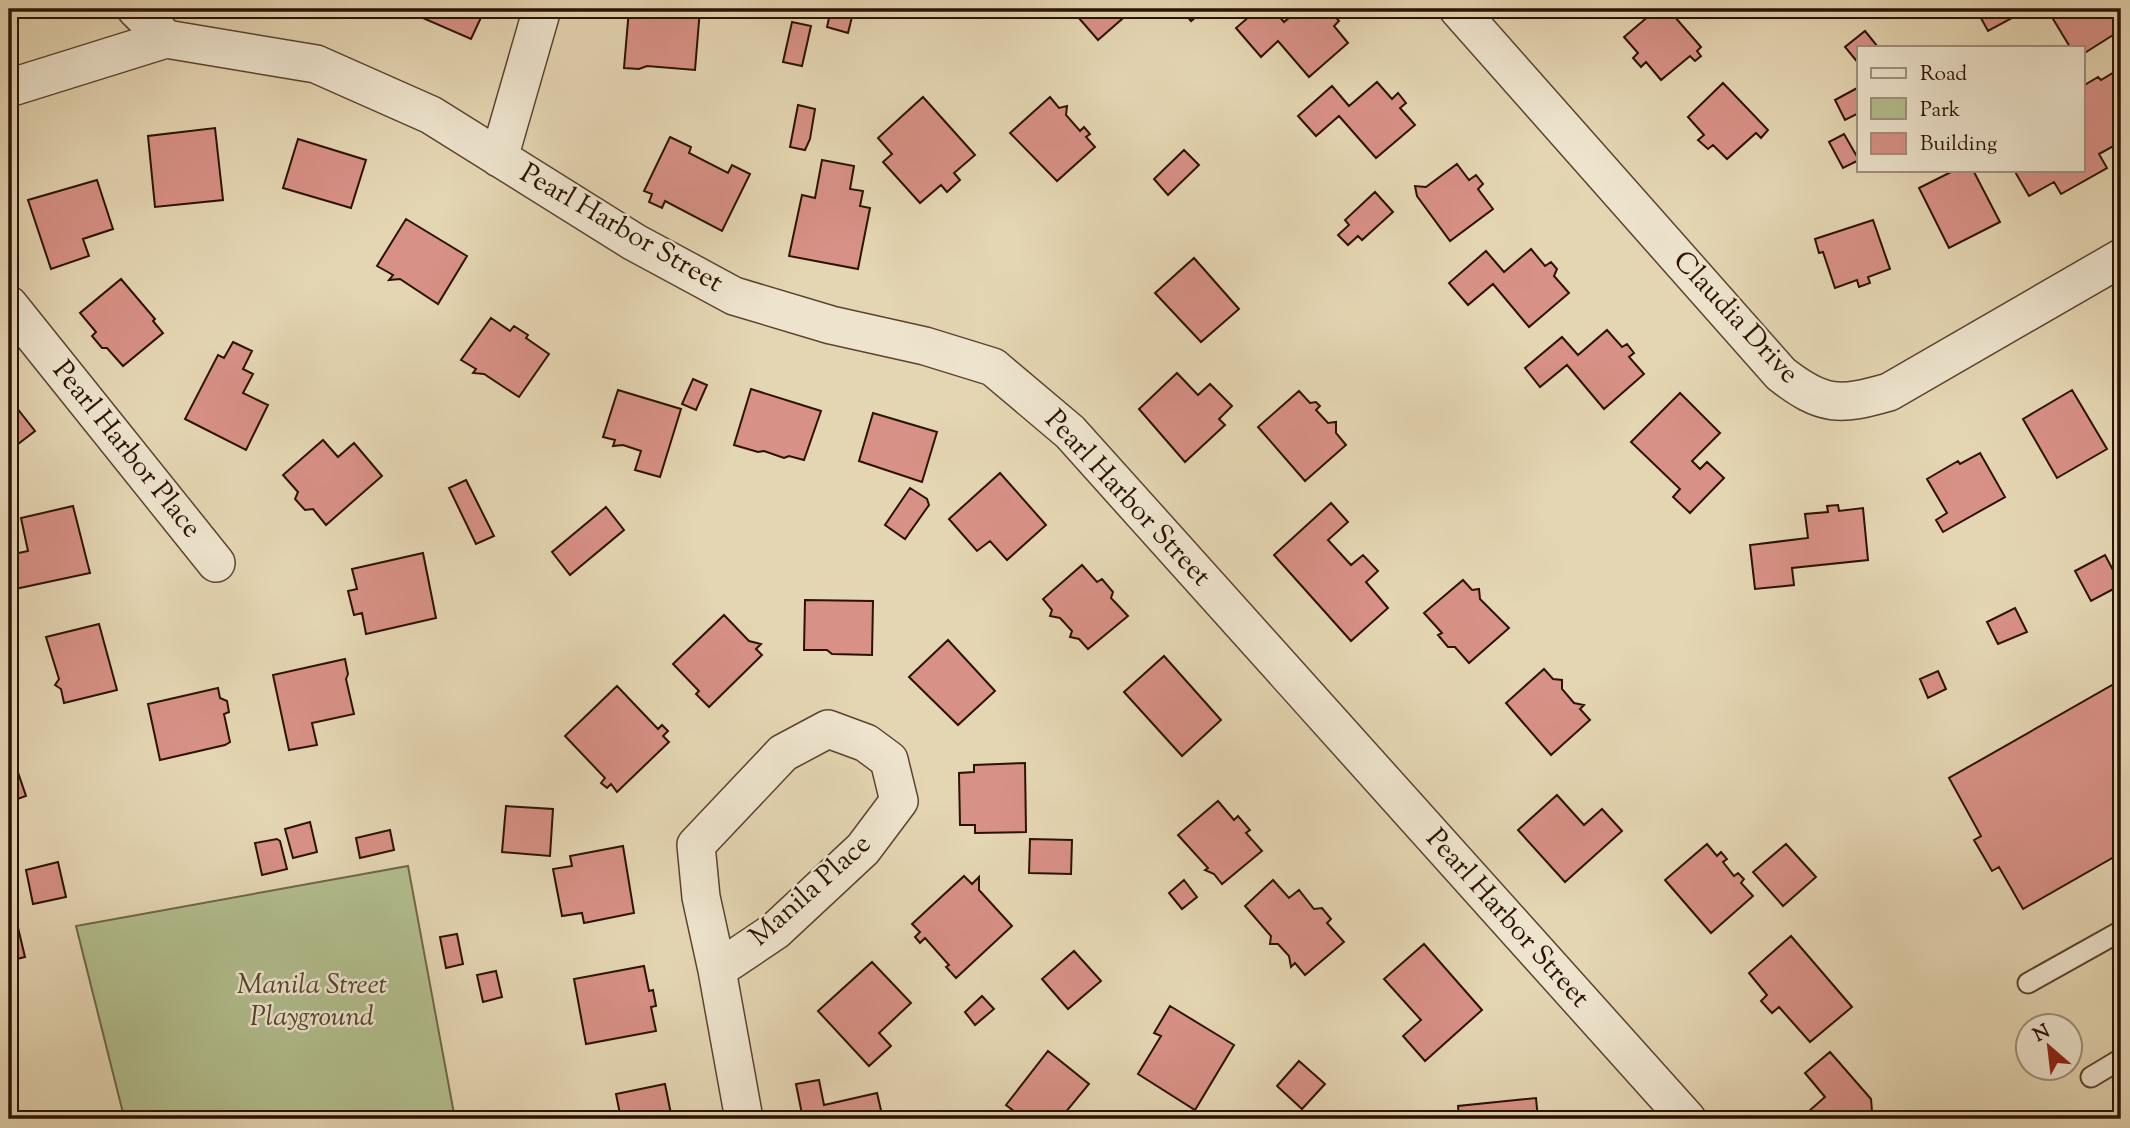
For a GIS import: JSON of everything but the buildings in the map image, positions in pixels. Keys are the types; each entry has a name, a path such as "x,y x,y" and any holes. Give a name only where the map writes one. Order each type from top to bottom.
{"street":[{"path":"9,88 166,39 136,9"},
{"path":"499,158 542,9"},
{"name":"Claudia Drive","path":"1458,9 1781,374 1804,393 1828,401 1854,402 1889,392 2121,258"},
{"name":"Pearl Harbor Street","path":"166,39 316,64 431,115 634,242 734,296 831,326 925,346 993,367 1070,432 1687,1119"},
{"name":"Pearl Harbor Place","path":"9,305 216,563"},
{"name":"Manila Place","path":"717,970 775,932 863,849 899,801 889,760 866,743 828,729 783,752 696,845 701,897 744,1119"}],"lane":[{"path":"2028,983 2121,930"},
{"path":"2091,1077 2121,1059"}],"green space":[{"name":"Manila Street Playground","path":"408,866 455,1119 99,1119 123,1113 76,926"}]}
